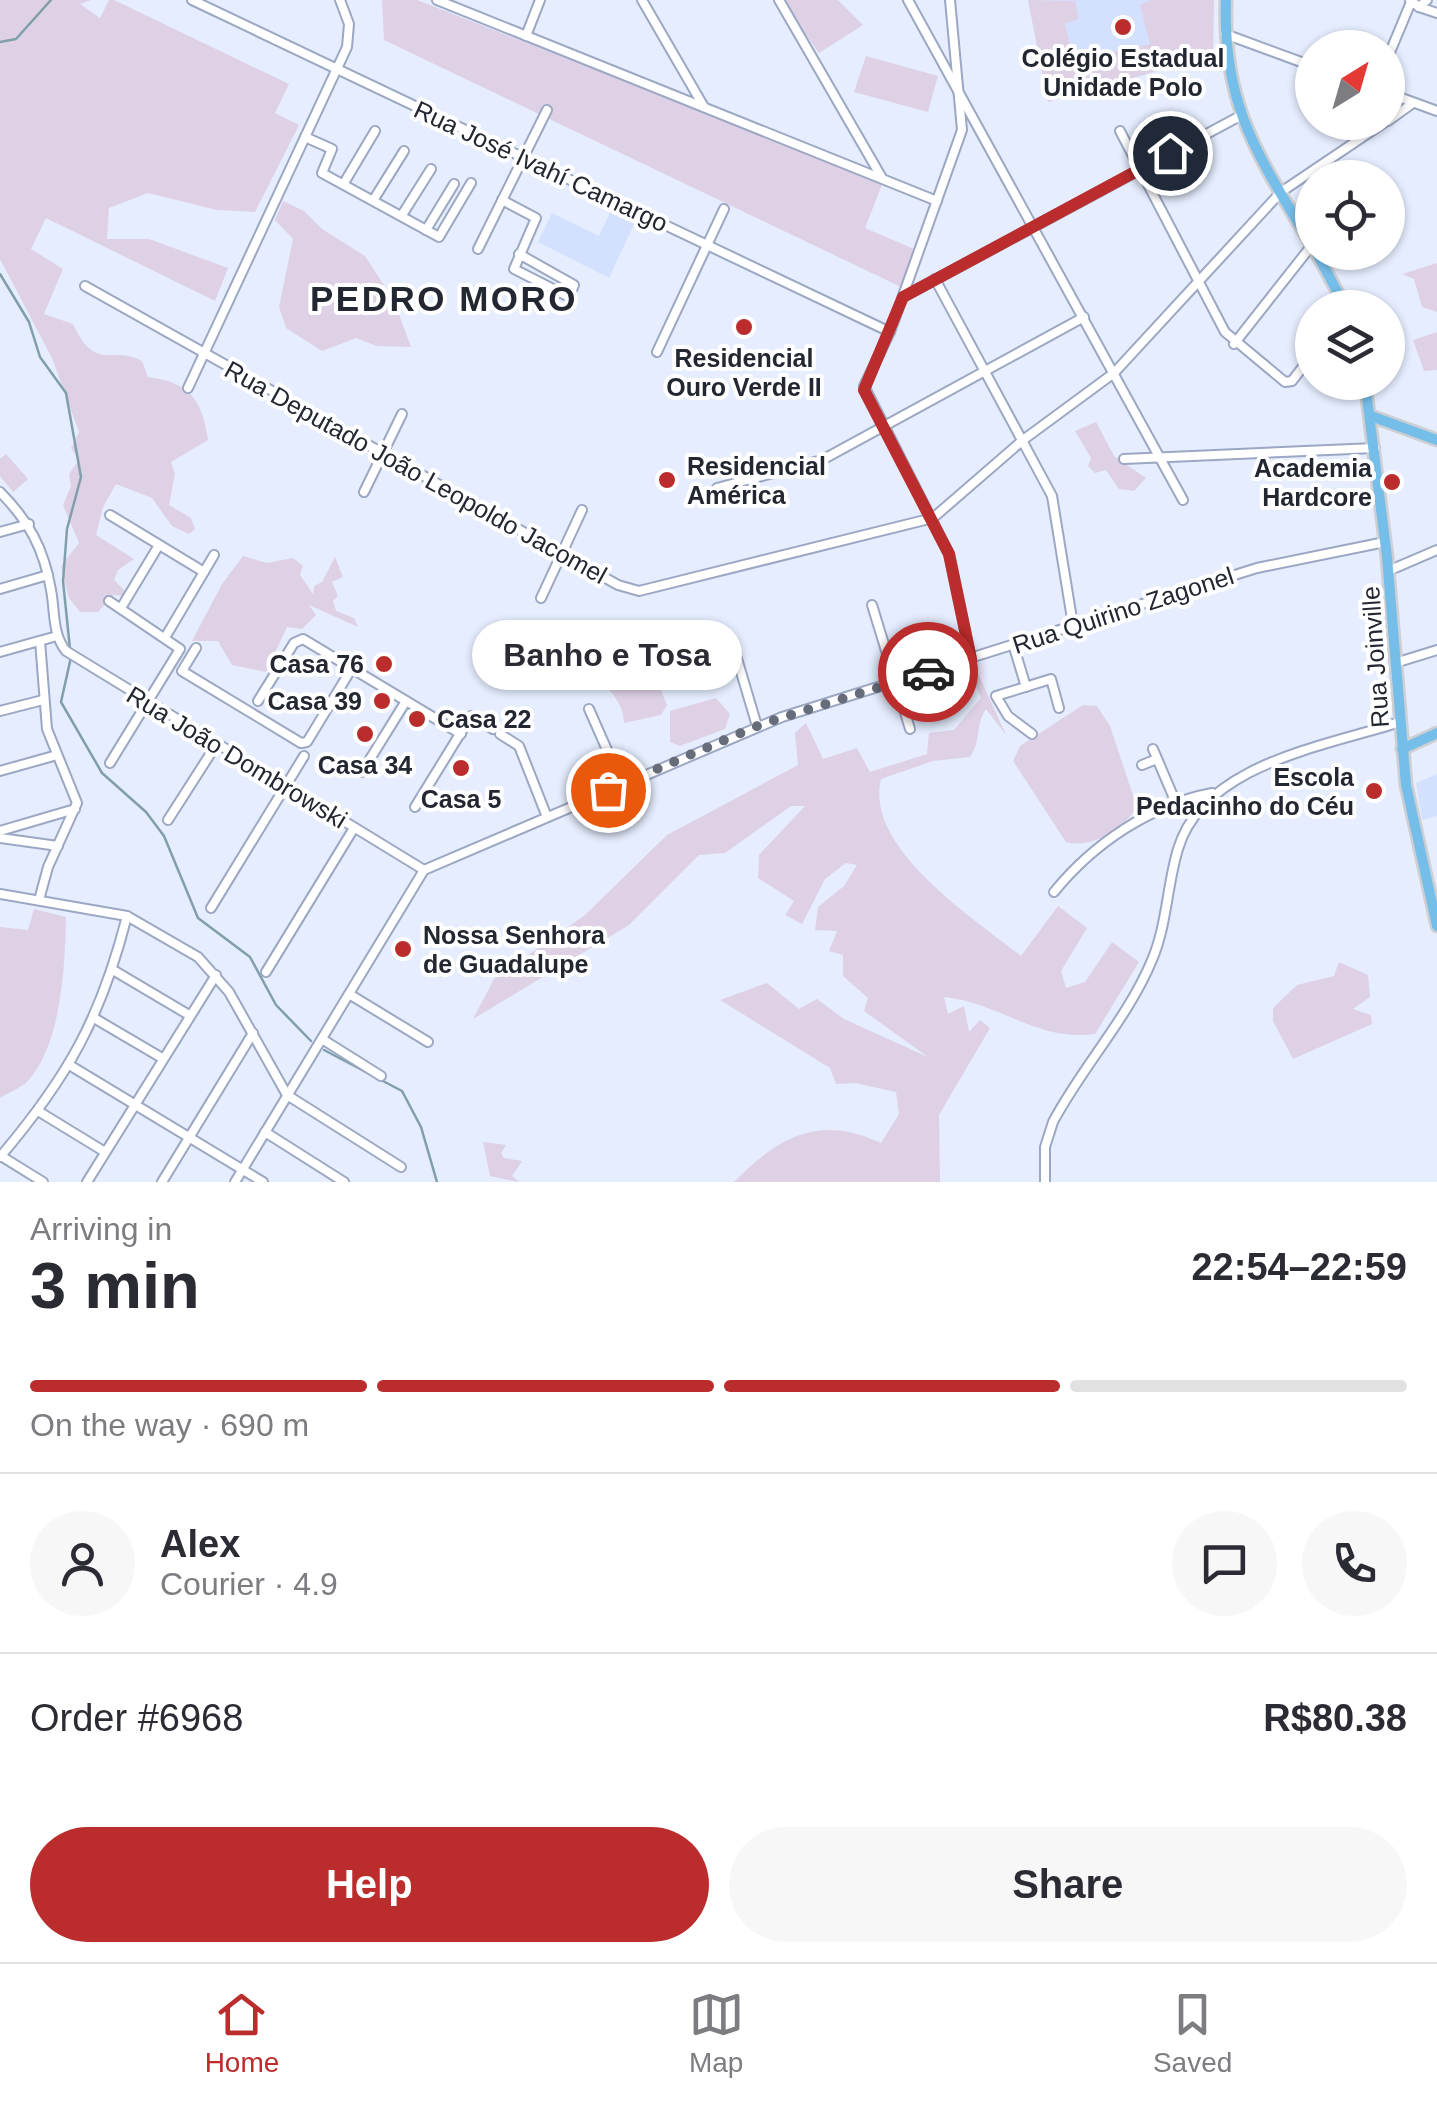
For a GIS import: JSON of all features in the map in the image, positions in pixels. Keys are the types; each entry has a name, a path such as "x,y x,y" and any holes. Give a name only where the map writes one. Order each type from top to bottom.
{"main road":[{"path":"1226,0 1228,76 1240,116 1295,217"},
{"name":"Rua Joinville","path":"1368,400 1388,571 1402,749 1412,823 1437,926"},
{"path":"1370,416 1437,440"},
{"path":"1402,749 1437,733"}],"street":[{"name":"Rua José Ivahí Camargo","path":"192,0 890,332"},
{"path":"188,388 337,69 350,32 340,0"},
{"path":"437,0 453,3 937,201"},
{"path":"526,36 540,0"},
{"path":"642,0 704,107"},
{"path":"779,0 882,179"},
{"path":"908,0 961,90 1183,500"},
{"path":"950,0 962,130 890,332 864,390 933,518 954,570 971,659"},
{"path":"1413,3 1428,0 1437,12"},
{"path":"1413,3 1437,12"},
{"path":"1400,30 1413,3"},
{"path":"1225,34 1295,60"},
{"path":"1405,100 1437,111"},
{"name":"Rua Deputado João Leopoldo Jacomel","path":"1405,109 1414,103"},
{"path":"478,249 547,110"},
{"path":"903,297 1240,116"},
{"path":"1120,130 1234,344 1285,382 1295,377"},
{"path":"344,183 375,131"},
{"path":"305,136 332,149 322,172 441,237 471,183"},
{"name":"Rua Deputado João Leopoldo Jacomel","path":"85,286 618,585 640,591 933,518 1023,440 1114,372 1280,192 1359,140"},
{"path":"374,200 404,151"},
{"path":"402,215 431,169"},
{"path":"426,230 454,184"},
{"path":"502,200 535,216 518,254 514,270 569,297 574,285 518,254"},
{"path":"657,352 724,209"},
{"path":"1234,344 1295,270"},
{"path":"935,280 1055,506 1073,625"},
{"path":"717,488 814,463 1084,318"},
{"path":"364,492 402,414"},
{"path":"1124,458 1374,448"},
{"path":"0,492 28,524 48,575 57,636 0,652"},
{"path":"541,598 582,510"},
{"path":"110,515 204,572"},
{"path":"0,532 28,524"},
{"name":"Rua Quirino Zagonel","path":"424,870 757,726 1257,568 1385,542"},
{"path":"121,608 159,545"},
{"path":"1388,571 1437,550"},
{"path":"166,636 214,556"},
{"path":"0,589 48,575"},
{"path":"109,601 179,646 177,656 110,763"},
{"path":"872,604 910,729"},
{"name":"Rua João Dombrowski","path":"57,636 66,651 78,660 424,870"},
{"path":"258,701 299,639 460,734"},
{"path":"39,900 76,809 75,790 57,755 43,700 40,641"},
{"path":"733,644 757,726"},
{"path":"1013,644 1026,687"},
{"path":"196,648 182,671 303,744 352,668"},
{"path":"1396,662 1437,650"},
{"path":"1032,734 1008,716 996,696 1051,679 1060,708"},
{"path":"224,697 229,688"},
{"path":"0,711 43,700"},
{"path":"362,772 406,700"},
{"path":"588,709 622,784"},
{"path":"415,807 471,716 520,746 547,817"},
{"path":"1054,892 1087,854 1176,803 1212,793 1247,773 1400,722"},
{"path":"168,820 216,745"},
{"path":"1153,749 1176,803"},
{"path":"0,770 57,755"},
{"path":"211,908 304,756"},
{"path":"1142,766 1157,759"},
{"path":"1046,1182 1044,1160 1052,1122 1151,962 1183,835 1212,793"},
{"path":"0,834 76,809"},
{"path":"266,972 354,828"},
{"path":"0,834 58,846"},
{"path":"234,1182 424,870"},
{"path":"0,894 127,916 180,945 216,974 287,1095 401,1167"},
{"path":"43,1182 0,1157 71,1066 114,970 127,916"},
{"path":"114,970 188,1015"},
{"path":"87,1182 216,974"},
{"path":"349,994 428,1042"},
{"path":"94,1018 162,1058"},
{"path":"162,1182 253,1033"},
{"path":"322,1039 381,1076"},
{"path":"71,1066 263,1182"},
{"path":"38,1111 105,1152"},
{"path":"265,1132 344,1182"}],"shaded area":[{"path":"0,0 91,0 80,4 100,18 109,0 114,0 289,84 275,113 299,125 255,212 217,210 148,193 109,208 107,239 149,239 228,268 215,301 46,218 31,249 63,269 44,314 73,324 97,353 142,361 148,377 184,389 198,404 208,440 171,462 175,474 169,505 191,518 195,529 189,534 172,526 152,498 116,484 103,507 96,535 134,559 118,570 114,580 125,591 123,596 113,595 98,612 80,612 69,598 61,566 79,543 63,505 71,486 69,474 79,460 71,448 79,432 52,358 0,259"},
{"path":"382,0 417,0 883,182 865,228 914,249 901,287 384,40"},
{"path":"782,0 838,0 863,25 819,53"},
{"name":"Colégio Estadual Unidade Polo","path":"1028,0 1214,0 1213,55 1048,102"},
{"name":"Colégio Estadual Unidade Polo","path":"1028,0 1075,1 1079,19 1065,23 1073,60 1150,44 1140,5 1151,0 1214,0 1213,55 1048,102"},
{"path":"866,56 938,76 928,112 854,92"},
{"path":"283,201 304,211 322,229 365,256 394,301 411,347 377,346 356,338 322,351 286,328 279,307 293,239 275,220"},
{"path":"612,208 636,220 609,278 538,242 552,213 599,236"},
{"path":"1437,263 1437,312 1422,307 1414,279 1402,274"},
{"path":"1437,332 1437,370 1424,371 1413,340"},
{"path":"1096,422 1114,456 1146,478 1134,491 1119,489 1106,470 1095,473 1088,466 1091,458 1075,431"},
{"path":"6,454 28,479 13,492 0,476 0,459"},
{"path":"243,556 267,563 293,558 303,566 300,575 313,594 314,586 322,582 335,557 343,577 332,582 338,596 333,601 336,611 354,618 358,627 309,605 316,615 302,629 287,627 266,672 232,665 218,641 192,641 222,584"},
{"path":"653,632 689,651 705,652 709,661 696,675 673,671 660,688 667,705 661,715 624,723 616,698 591,669 585,650 589,639 632,652 641,634"},
{"path":"968,667 977,671 1006,735 986,709 970,757 933,761 881,779 880,805 889,830 927,879 1021,956 1058,906 1087,928 1061,971 1066,988 1085,982 1112,942 1139,962 1095,1034 1055,1032 964,1000 944,997 948,1014 964,1006 969,1032 980,1020 990,1028 939,1115 940,1182 734,1182 767,1152 802,1134 839,1130 881,1143 899,1114 896,1092 855,1083 836,1084 830,1068 720,1000 767,983 799,1009 817,999 844,1019 928,1057 864,1011 868,998 843,976 843,955 829,951 837,931 815,930 818,907 844,886 857,865 846,863 825,879 802,924 785,915 794,901 758,878 759,855 805,806 791,806 725,853 699,855 629,925 473,1019 494,979 585,915 667,835 798,765 795,733 806,723 823,759 857,748 870,772 927,754 929,733 954,730 981,698"},
{"path":"716,698 730,714 725,729 680,746 670,742 670,711"},
{"path":"1083,705 1097,706 1110,726 1137,807 1124,823 1106,835 1076,843 1066,842 1013,761 1020,746"},
{"path":"1437,774 1437,816 1422,820 1416,783"},
{"path":"34,909 66,917 59,1003 39,1066 27,1082 0,1098 0,927 28,930"},
{"path":"1339,962 1368,975 1370,997 1353,1009 1371,1015 1372,1024 1293,1059 1273,1021 1273,1008 1297,985 1334,976"},
{"path":"483,1142 506,1145 501,1153 504,1158 522,1161 512,1176 519,1182 490,1176"}],"waterway":[{"path":"0,42 16,39 51,0"},
{"path":"0,274 29,322 40,357 66,393 81,477 67,529 63,581 70,649"},
{"path":"71,657 61,702 102,773 146,812 164,836 198,918 250,957 276,1005 311,1041"},
{"path":"324,1050 402,1091 421,1127 437,1182"}],"way so far":[{"path":"608,790 762,724 928,672"}],"place":[{"name":"Colégio Estadual Unidade Polo","path":"1123,27"},
{"name":"Residencial Ouro Verde II","path":"744,327"},
{"name":"Residencial América","path":"667,480"},
{"name":"Academia Hardcore","path":"1392,482"},
{"name":"Casa 76","path":"384,664"},
{"name":"Casa 39","path":"382,701"},
{"name":"Casa 22","path":"417,719"},
{"name":"Casa 34","path":"365,734"},
{"name":"Casa 5","path":"461,768"},
{"name":"Banho e Tosa","path":"608,790"},
{"name":"Escola Pedacinho do Céu","path":"1374,791"},
{"name":"Nossa Senhora de Guadalupe","path":"403,949"}],"district":[{"name":"PEDRO MORO","path":"444,299"}],"route":[{"path":"928,672 971,659 954,570 933,518 864,390 903,297 1170,153"}]}
